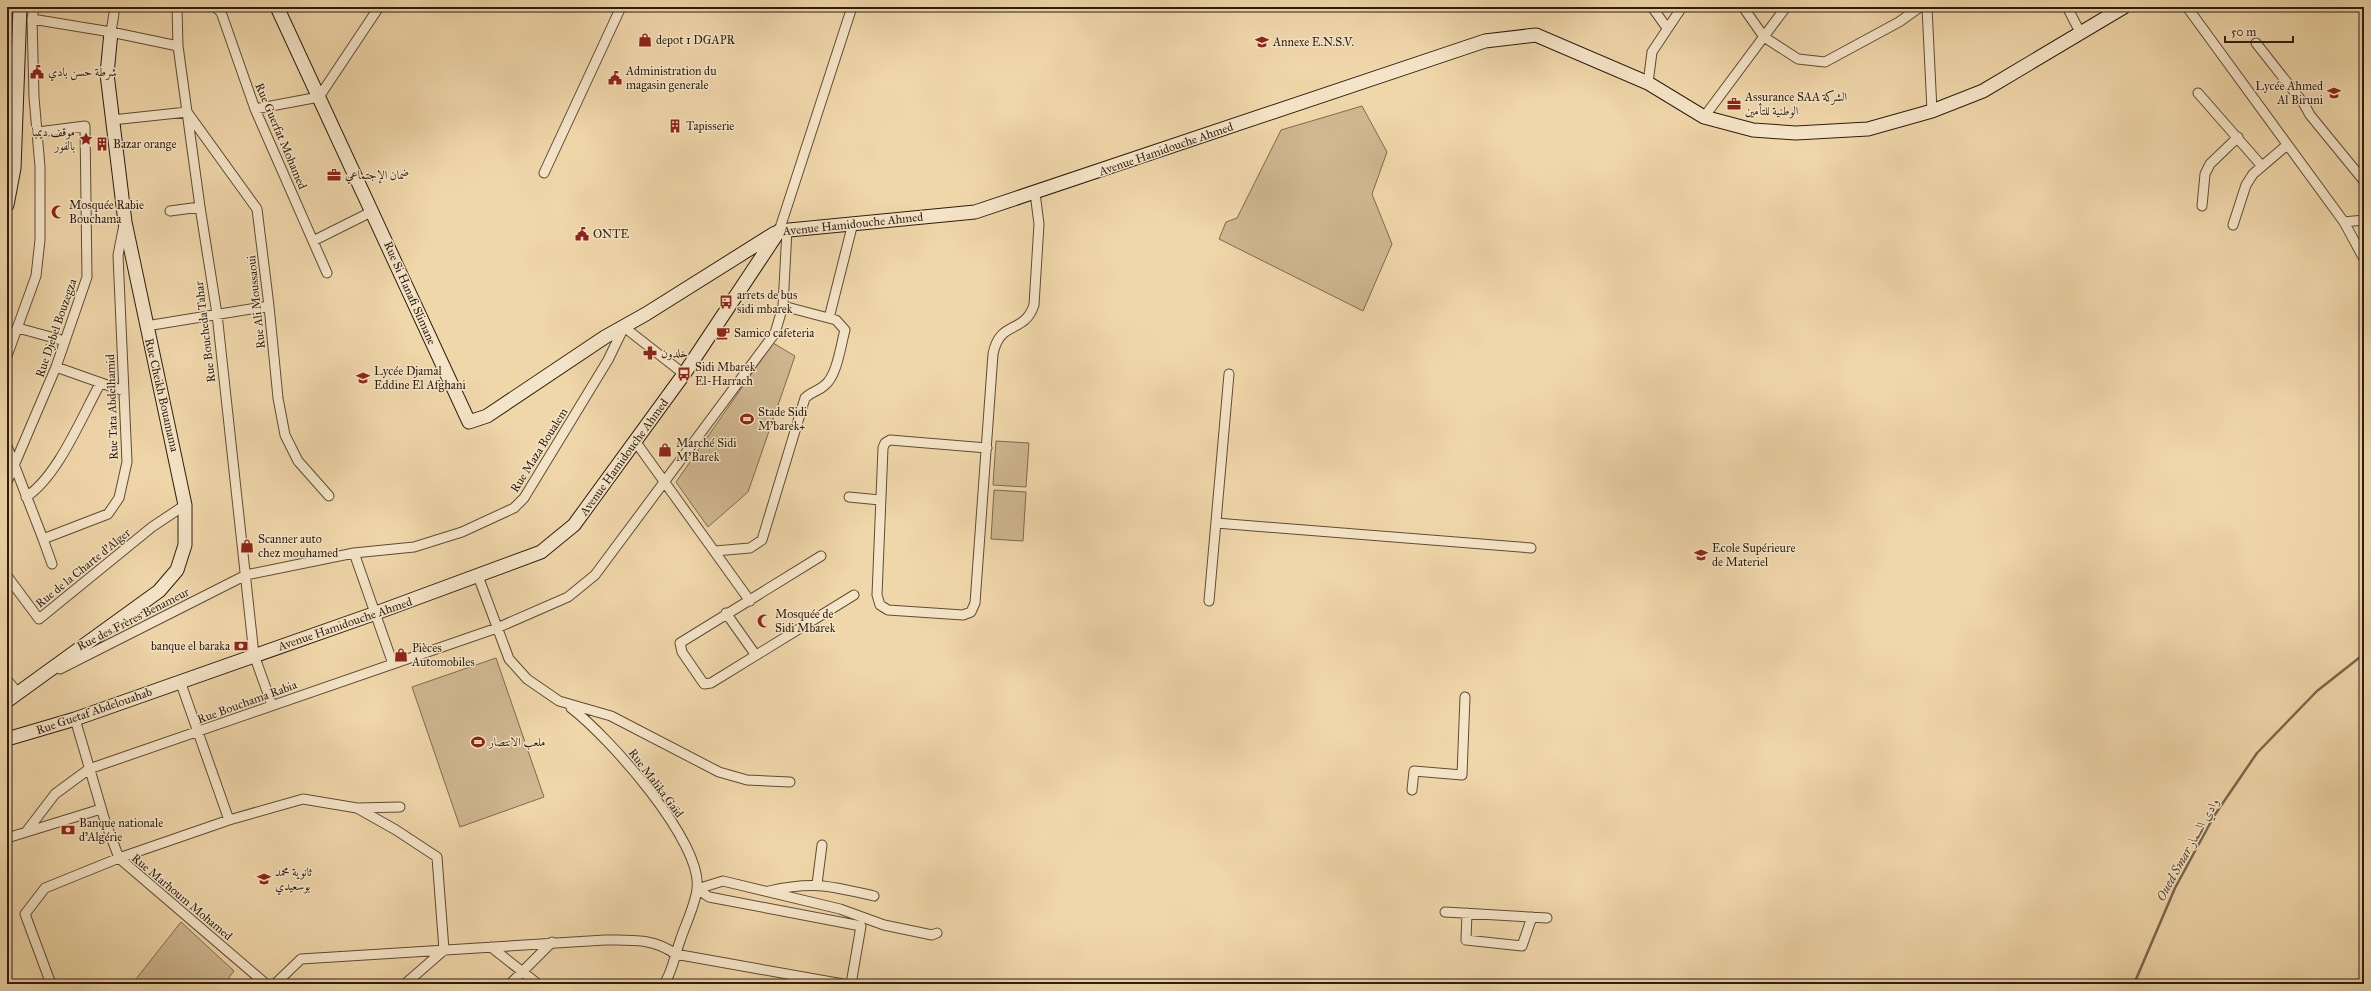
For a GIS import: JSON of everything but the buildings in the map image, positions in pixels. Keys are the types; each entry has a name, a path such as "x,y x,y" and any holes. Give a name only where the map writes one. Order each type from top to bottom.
{"main road":[{"path":"7,205 13,181 11,156 12,66 20,7"},
{"name":"Rue Si Hanafi Slimane","path":"277,7 469,422 487,416 604,337 624,327 783,230"},
{"name":"Avenue Hamidouche Ahmed","path":"180,681 376,613 541,552 574,525 684,374 783,230 975,212 1036,193 1485,40 1536,35 1648,83 1704,117 1753,130 1796,133 1868,129 1932,110 1983,90 2124,7"},
{"name":"Rue Cheikh Bouamama","path":"7,701 159,591 177,570 186,545 185,505 125,222 107,74 111,32"},
{"name":"Rue Guetaf Abdelouahab","path":"7,739 75,719 180,681"}],"street":[{"path":"7,356 36,276 40,240 38,132 34,97 32,19 34,7"},
{"name":"Rue Cheikh Bouamama","path":"111,32 115,7"},
{"name":"Rue Boucheda Tahar","path":"177,7 178,46 200,207 217,314 254,655 272,705"},
{"name":"Rue Guerfat Mohamed","path":"215,7 221,12 255,109 327,273"},
{"path":"255,109 319,97 379,7"},
{"path":"544,173 620,7"},
{"name":"Rue Bouchama Rabia","path":"26,832 55,794 89,768 197,733 272,705 497,628 568,597 594,576 666,482 775,333 783,306 783,230 852,7"},
{"path":"1652,7 1666,28"},
{"path":"1648,83 1652,52 1666,28 1682,7"},
{"path":"1743,7 1764,37 1798,60 1825,62 1899,22 1920,7"},
{"path":"1704,117 1786,7"},
{"path":"1928,7 1932,110"},
{"path":"2066,7 2080,32"},
{"path":"2187,7 2344,222 2364,259"},
{"path":"32,19 111,32 178,46"},
{"path":"2256,43 2304,104 2310,115 2364,181"},
{"path":"2198,93 2261,165"},
{"path":"112,120 187,112"},
{"name":"Rue Ali Moussaoui","path":"187,112 257,209 269,306 278,398 285,435 298,461 329,496"},
{"name":"Rue Djebel Bouzegza","path":"7,482 15,467 56,367 87,277 85,126 38,132"},
{"path":"2202,206 2205,174 2210,164 2238,137"},
{"path":"2233,225 2246,185 2261,165 2287,145"},
{"path":"987,448 890,440 885,443 883,448 877,564 877,595 880,605 888,610 963,615 971,612 975,603 996,341 1007,329 1023,323 1031,315 1034,305 1039,224 1036,193"},
{"path":"170,211 200,207"},
{"path":"313,242 373,212"},
{"path":"2344,222 2364,220"},
{"name":"Rue Tata Abdelhamid","path":"43,539 108,514 119,498 127,462 118,255 125,222"},
{"path":"829,318 853,223"},
{"path":"146,326 269,306"},
{"path":"715,551 750,548 762,540 805,398 813,390 825,385 833,376 845,330 836,320 783,306"},
{"path":"624,327 684,374"},
{"name":"Rue Maza Boualem","path":"246,575 354,553 414,547 462,532 514,508 524,498 608,360 624,327"},
{"path":"18,328 65,341"},
{"path":"56,367 100,384 124,391"},
{"path":"1209,601 1229,374"},
{"path":"26,497 38,489 55,466 100,384"},
{"path":"635,441 666,482 750,601"},
{"path":"7,446 52,564"},
{"path":"849,497 880,500"},
{"name":"Rue de la Charte d'Alger","path":"7,576 39,619 63,596 152,527 185,505"},
{"path":"1216,523 1531,548"},
{"path":"354,553 393,664"},
{"path":"821,556 750,601 726,613 680,643 682,652 704,684 711,683 755,654 854,595"},
{"name":"Rue des Frères Benameur","path":"30,684 246,575"},
{"path":"478,576 509,659 527,679 567,705 611,716 719,772 747,780 790,782"},
{"path":"726,613 755,654"},
{"path":"7,680 18,693"},
{"path":"180,681 197,733 229,820"},
{"path":"1412,790 1414,771 1462,775 1465,697"},
{"name":"Rue Malika Gaïd","path":"567,705 590,723 614,747 668,814 692,861 697,888 664,984"},
{"name":"Rue Marhoum Mohamed","path":"75,719 101,809 119,858 266,984"},
{"path":"51,984 25,914 45,888 119,858 229,820 303,799 357,808 400,807"},
{"path":"357,808 396,830 437,857 444,950"},
{"path":"7,838 101,809"},
{"path":"817,884 822,845"},
{"path":"697,888 723,881 840,909 884,924 932,936 937,933"},
{"path":"766,892 798,884 817,884 874,896"},
{"path":"697,888 709,897 861,926 851,984"},
{"path":"1444,912 1547,918"},
{"path":"1467,913 1466,940 1522,946 1532,917"},
{"path":"275,984 301,959 552,942 648,941 665,946 675,954 843,984"},
{"path":"510,984 522,970 552,942"},
{"path":"491,947 538,984"},
{"path":"405,984 444,950"}],"shaded area":[{"path":"1362,106 1387,152 1372,194 1392,244 1363,311 1219,239 1226,222 1237,218 1281,130"},
{"name":"Stade Sidi M'barek+","path":"773,343 795,356 748,492 708,527 676,482"},
{"path":"996,441 1029,443 1026,487 993,485"},
{"path":"994,490 1026,492 1023,541 991,539"},
{"name":"ملعب الانتصار","path":"496,658 544,797 460,827 412,687"},
{"path":"181,922 234,971 224,984 132,984"}],"waterway":[{"name":"Oued Smar وادي السمار","path":"2134,984 2175,888 2214,816 2257,753 2317,691 2364,654"}],"place":[{"name":"depot 1 DGAPR","path":"645,40"},
{"name":"Annexe E.N.S.V.","path":"1262,42"},
{"name":"شرطة حسن بادي","path":"37,72"},
{"name":"Administration du magasin generale","path":"615,78"},
{"name":"Lycée Ahmed Al Biruni","path":"2334,93"},
{"name":"Assurance SAA الشركة الوطنية للتأمين","path":"1734,104"},
{"name":"Tapisserie","path":"675,126"},
{"name":"موقف ديمبا بالفور","path":"86,139"},
{"name":"Bazar orange","path":"102,144"},
{"name":"ضمان الإجتماعي","path":"334,175"},
{"name":"Mosquée Rabie Bouchama","path":"58,212"},
{"name":"ONTE","path":"582,234"},
{"name":"arrets de bus sidi mbarek","path":"726,302"},
{"name":"Samico cafeteria","path":"723,333"},
{"name":"خلدون","path":"650,353"},
{"name":"Sidi Mbarek El-Harrach","path":"684,374"},
{"name":"Lycée Djamal Eddine El Afghani","path":"363,378"},
{"name":"Stade Sidi M'barek+","path":"747,419"},
{"name":"Marché Sidi M'Barek","path":"665,450"},
{"name":"Scanner auto chez mouhamed","path":"247,546"},
{"name":"Ecole Supérieure de Materiel","path":"1701,555"},
{"name":"Mosquée de Sidi Mbarek","path":"764,621"},
{"name":"banque el baraka","path":"241,646"},
{"name":"Pièces Automobiles","path":"401,655"},
{"name":"ملعب الانتصار","path":"478,742"},
{"name":"Banque nationale d'Algérie","path":"68,830"},
{"name":"ثانوية محمد بوسعيدي","path":"264,879"}]}
